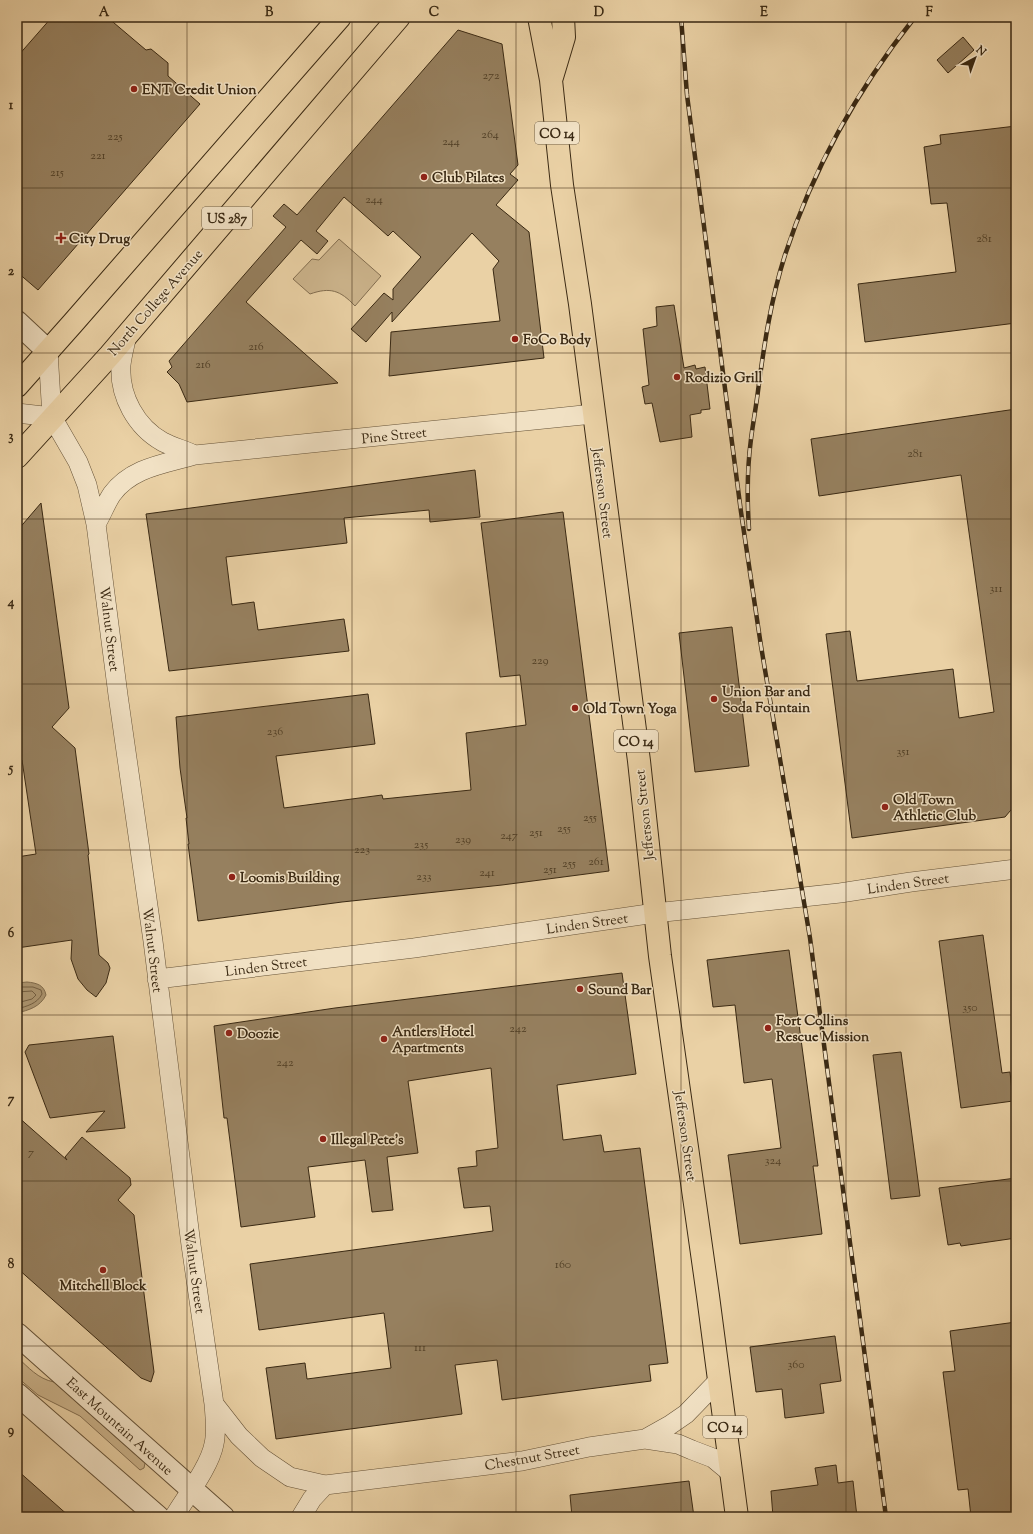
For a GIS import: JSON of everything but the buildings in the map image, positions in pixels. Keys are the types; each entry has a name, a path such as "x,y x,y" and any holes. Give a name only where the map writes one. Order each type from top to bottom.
{"highway":[{"path":"17,386 340,17"},
{"name":"North College Avenue","path":"17,457 127,335 400,17"},
{"name":"Jefferson Street","path":"539,17 551,80 562,185 580,304 638,761 655,913 737,1517"},
{"name":"CO 14","path":"551,80 564,37 563,17"}],"street":[{"path":"17,322 48,351 52,417 17,413"},
{"name":"Pine Street","path":"127,335 121,366 123,387 126,400 135,416 146,430 163,442 195,455"},
{"name":"Pine Street","path":"96,524 112,494 126,479 152,467 195,455 593,414"},
{"name":"Walnut Street","path":"52,417 80,467 87,485 96,524 118,695 137,821 191,1245 214,1404 216,1430 214,1444 209,1459 174,1517"},
{"name":"Linden Street","path":"157,979 414,948 655,913 840,893 911,882 1016,869"},
{"name":"East Mountain Avenue","path":"17,1334 223,1517"},
{"path":"645,1439 686,1414 719,1380"},
{"path":"17,1394 158,1517"},
{"name":"Chestnut Street","path":"214,1404 239,1436 262,1458 290,1477 325,1485 522,1461 589,1447 645,1439 678,1444 713,1458 730,1473"},
{"path":"301,1517 312,1499 325,1485"}],"shaded area":[{"path":"339,239 381,276 355,306 344,296 334,291 323,291 310,294 293,279 312,259 319,260"},
{"path":"17,1357 29,1369 43,1378 54,1382 145,1463 144,1468 140,1470 80,1416 38,1395 17,1377"}],"water":[{"path":"27,982 40,985 44,989 46,995 37,1005 17,1013 17,983"}],"railway":[{"path":"681,17 687,95 741,512 761,646 810,938 886,1517"},
{"path":"749,529 748,484 751,439 768,322 785,255 809,191 839,130 874,72 915,17"}],"place":[{"name":"ENT Credit Union","path":"134,89"},
{"name":"Club Pilates","path":"424,177"},
{"name":"City Drug","path":"61,238"},
{"name":"FoCo Body","path":"515,339"},
{"name":"Rodizio Grill","path":"677,377"},
{"name":"Union Bar and Soda Fountain","path":"714,699"},
{"name":"Old Town Yoga","path":"575,708"},
{"name":"Old Town Athletic Club","path":"885,807"},
{"name":"Loomis Building","path":"232,877"},
{"name":"Sound Bar","path":"580,989"},
{"name":"Fort Collins Rescue Mission","path":"768,1028"},
{"name":"Doozie","path":"229,1033"},
{"name":"Antlers Hotel Apartments","path":"384,1039"},
{"name":"Illegal Pete's","path":"323,1139"},
{"name":"Mitchell Block","path":"103,1270"}]}
